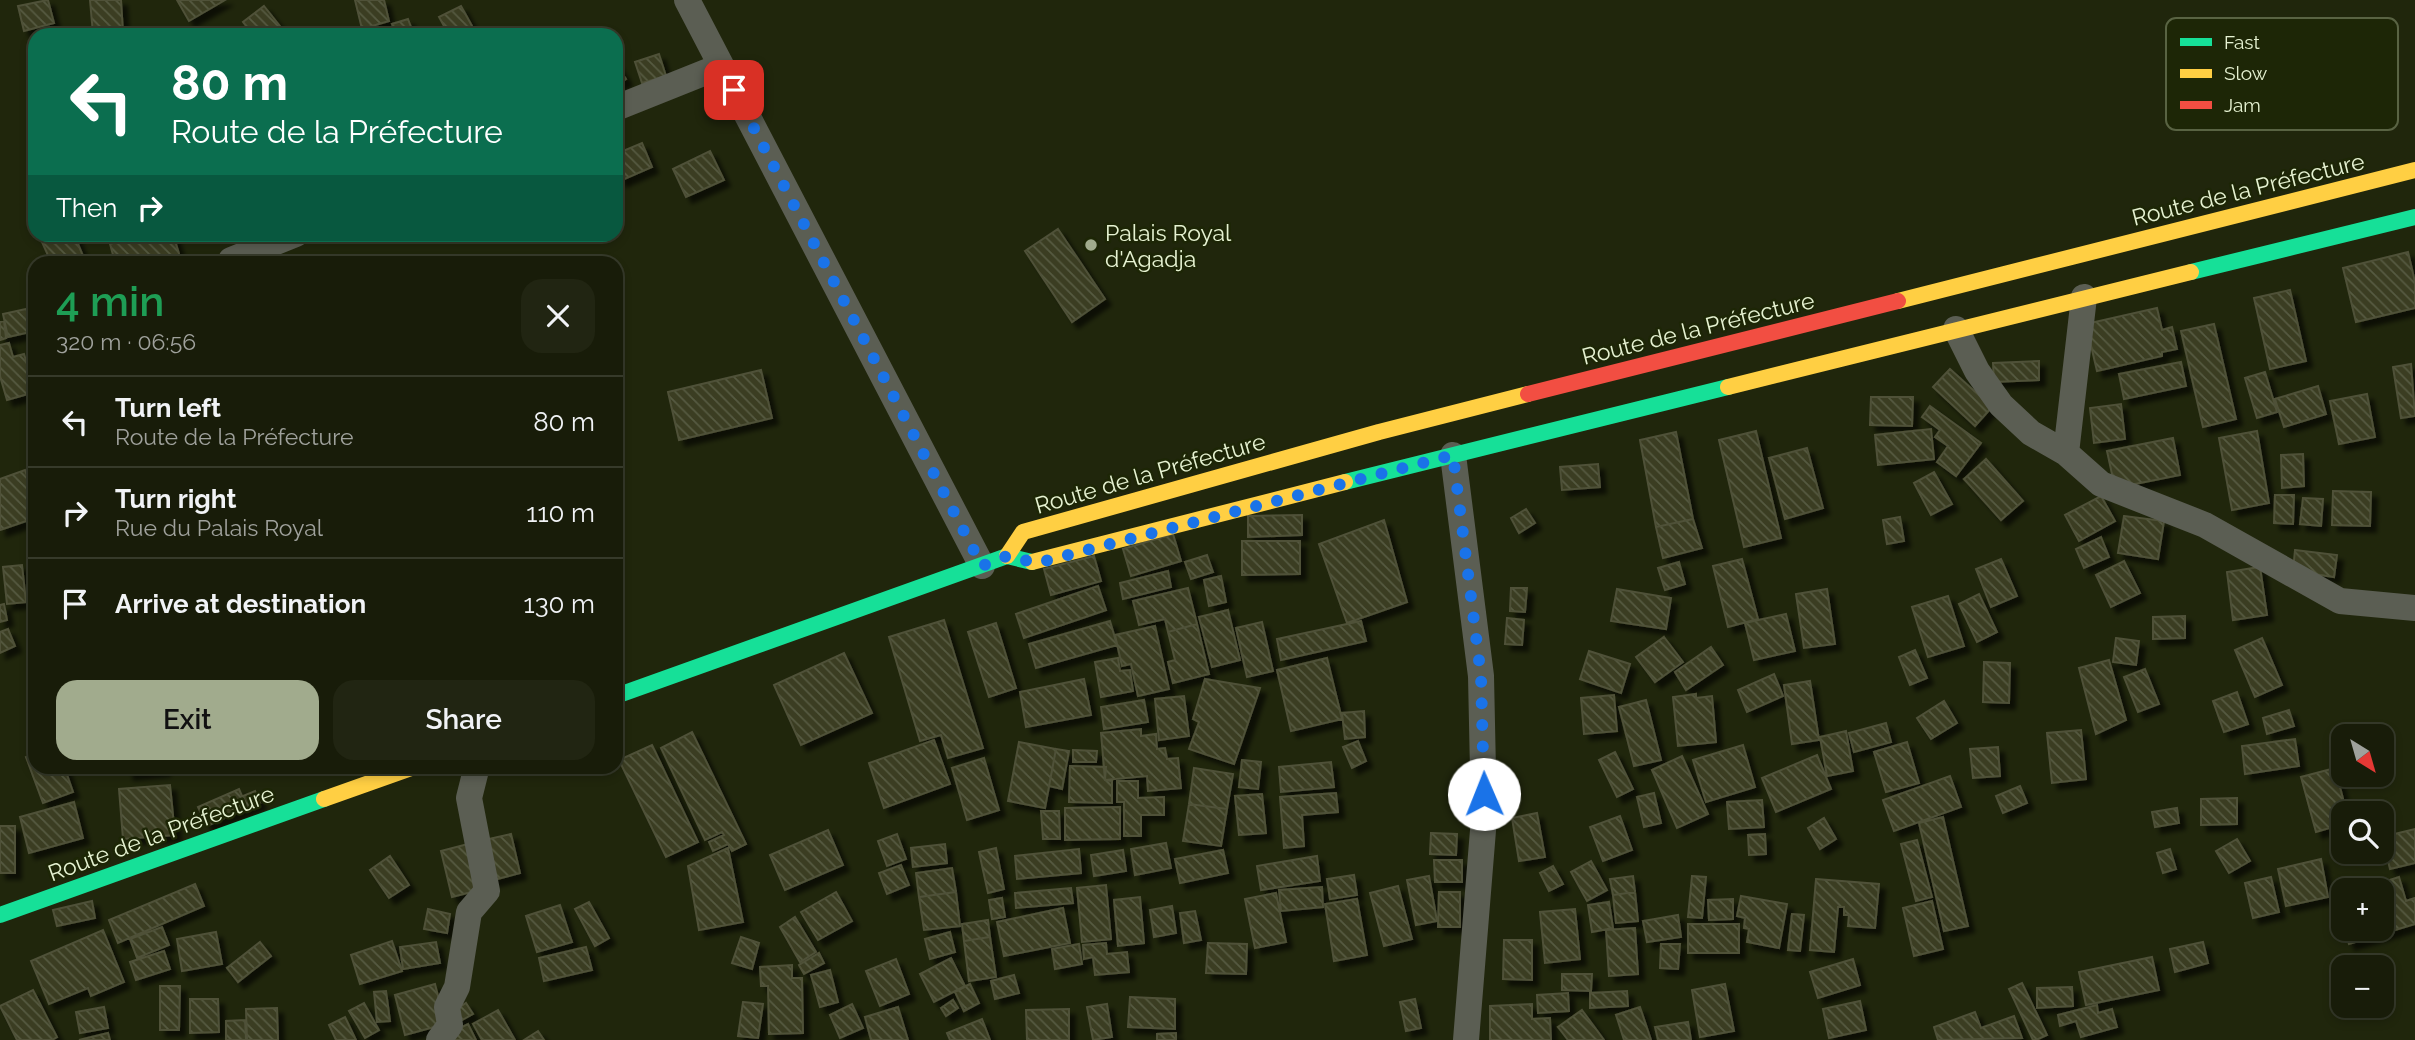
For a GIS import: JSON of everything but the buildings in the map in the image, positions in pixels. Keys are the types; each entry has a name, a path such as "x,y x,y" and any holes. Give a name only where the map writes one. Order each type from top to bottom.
{"street":[{"path":"687,0 982,566"},
{"path":"623,105 721,66"},
{"name":"Route de la Préfecture","path":"623,694 1007,556 1023,532 1379,432 2415,170"},
{"path":"1007,556 1037,563 1453,455 2415,217"},
{"path":"241,256 276,242"},
{"path":"2066,453 2084,297"},
{"path":"1956,329 1977,371 2001,405 2031,433 2066,453 2101,484 2205,525 2340,601 2415,608"},
{"path":"1453,455 1482,688 1485,818 1466,1040"},
{"name":"Route de la Préfecture","path":"0,915 395,774"},
{"path":"439,1040 450,1025 447,1007 457,987 469,912 486,891 469,798 475,774"}],"traffic: fast":[{"path":"2191,272 2415,217"},
{"path":"1345,482 1728,387"},
{"path":"623,693 1007,556 1032,562"},
{"path":"0,915 324,799"}],"traffic: slow":[{"path":"1898,301 2415,170"},
{"path":"1728,387 2191,272"},
{"path":"1007,556 1023,532 1379,432 1528,394"},
{"path":"1032,562 1345,482"},
{"path":"324,799 394,774"}],"traffic: jam":[{"path":"1528,394 1898,301"}],"place":[{"name":"Palais Royal d'Agadja","path":"1091,245"}],"route":[{"path":"734,90 982,566 1007,556 1037,563 1453,455 1481,676 1484,794"}]}
